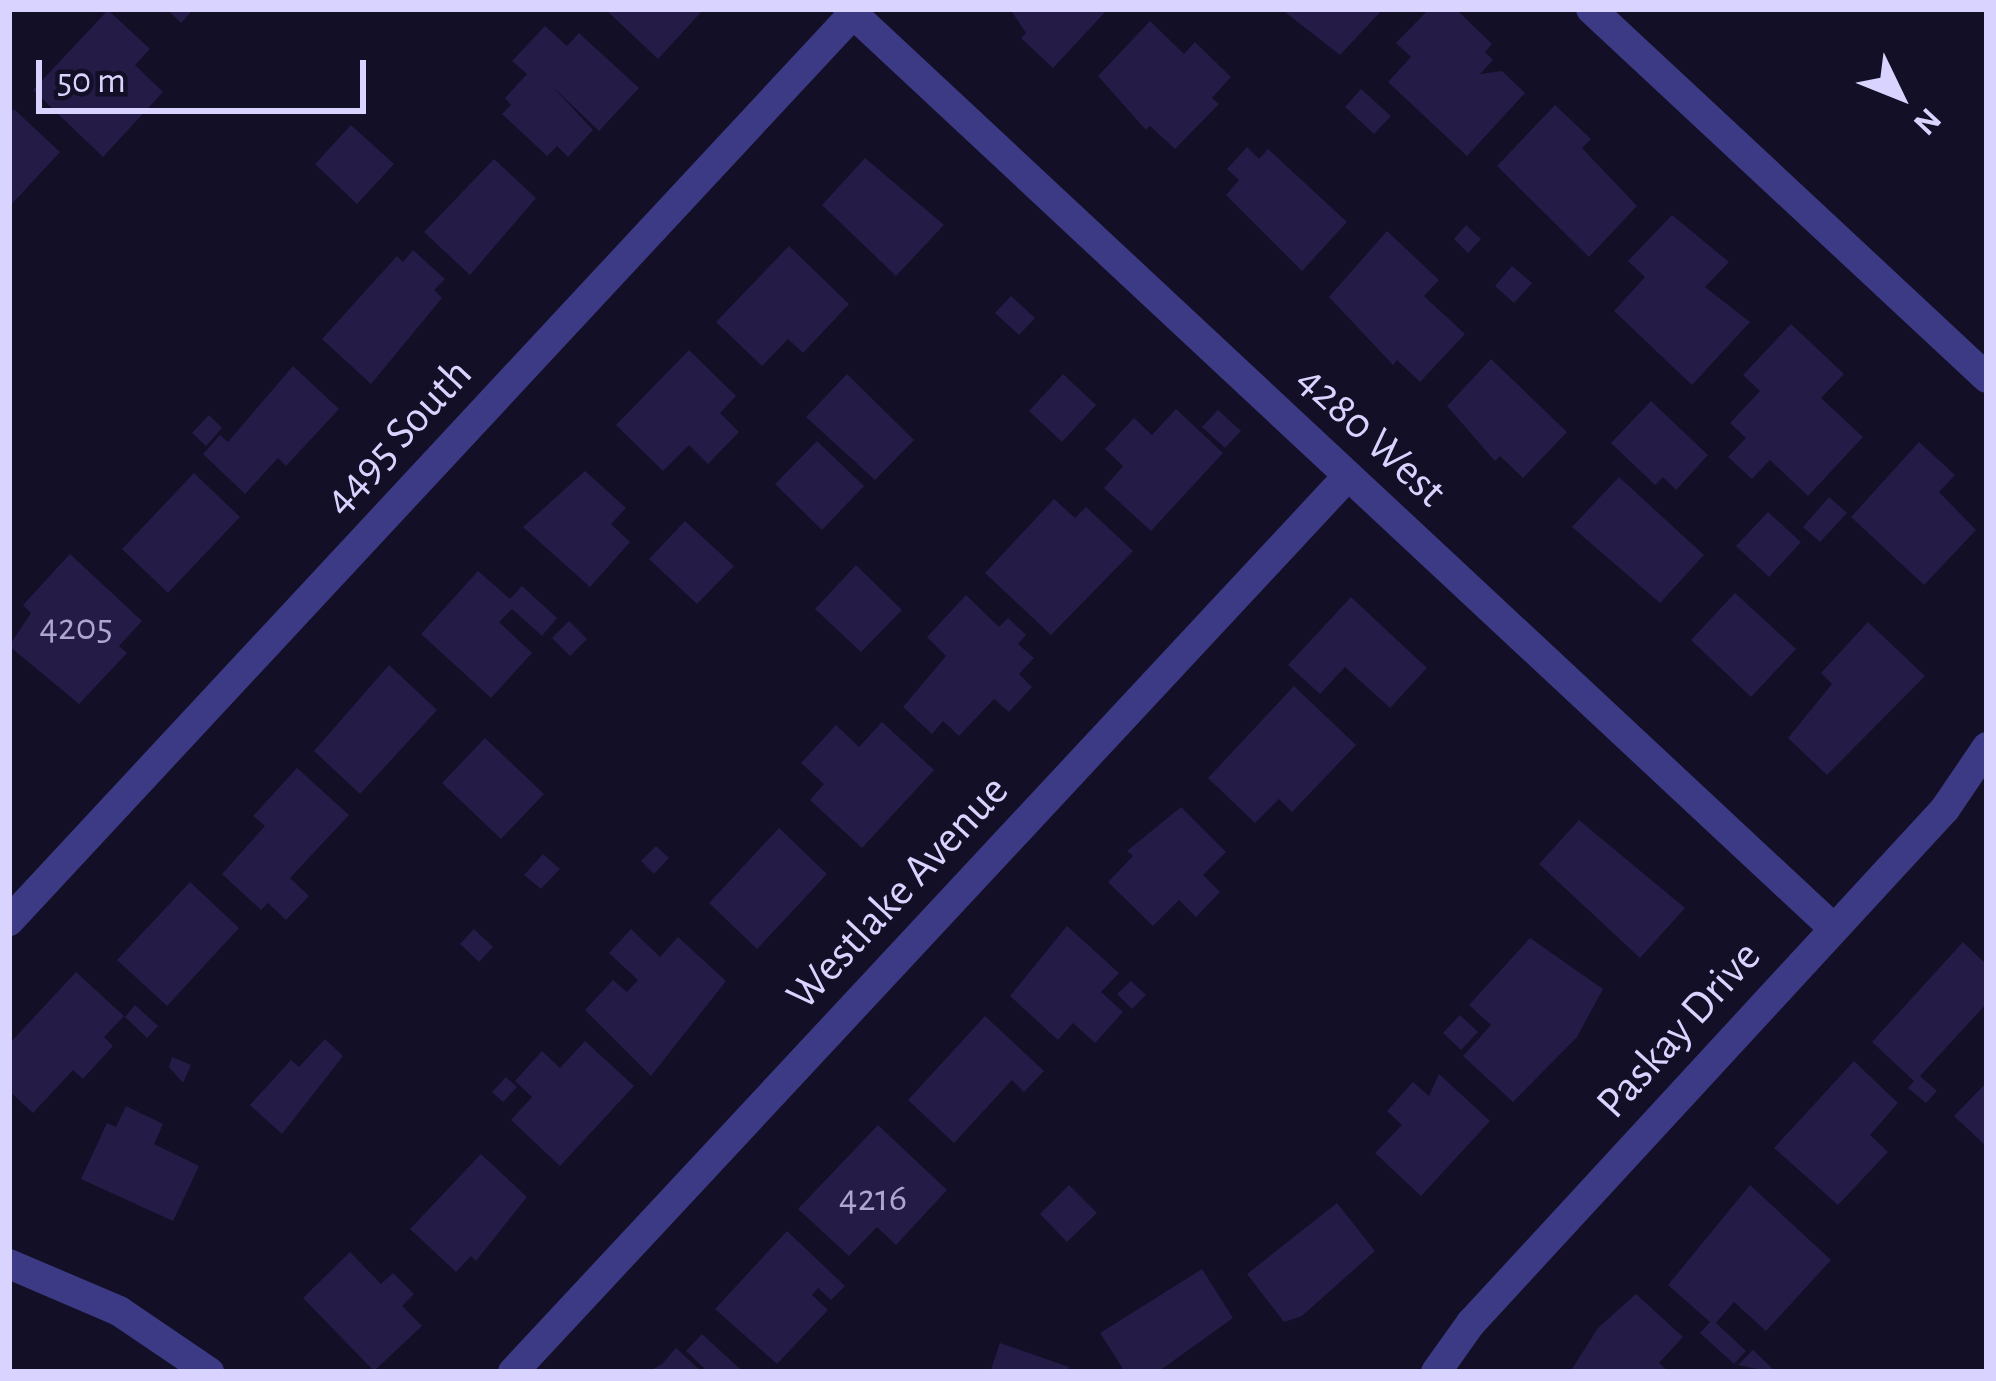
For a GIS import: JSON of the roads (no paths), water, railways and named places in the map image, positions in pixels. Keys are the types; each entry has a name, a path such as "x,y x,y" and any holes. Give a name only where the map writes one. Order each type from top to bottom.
{"street":[{"path":"1591,9 1987,378"},
{"name":"4280 West","path":"851,12 1833,928"},
{"name":"4495 South","path":"9,921 851,12"},
{"name":"Westlake Avenue","path":"513,1372 1348,476"},
{"name":"Paskay Drive","path":"1436,1372 1472,1323 1945,809 1987,748"},
{"path":"9,1264 119,1311 209,1372"}]}
